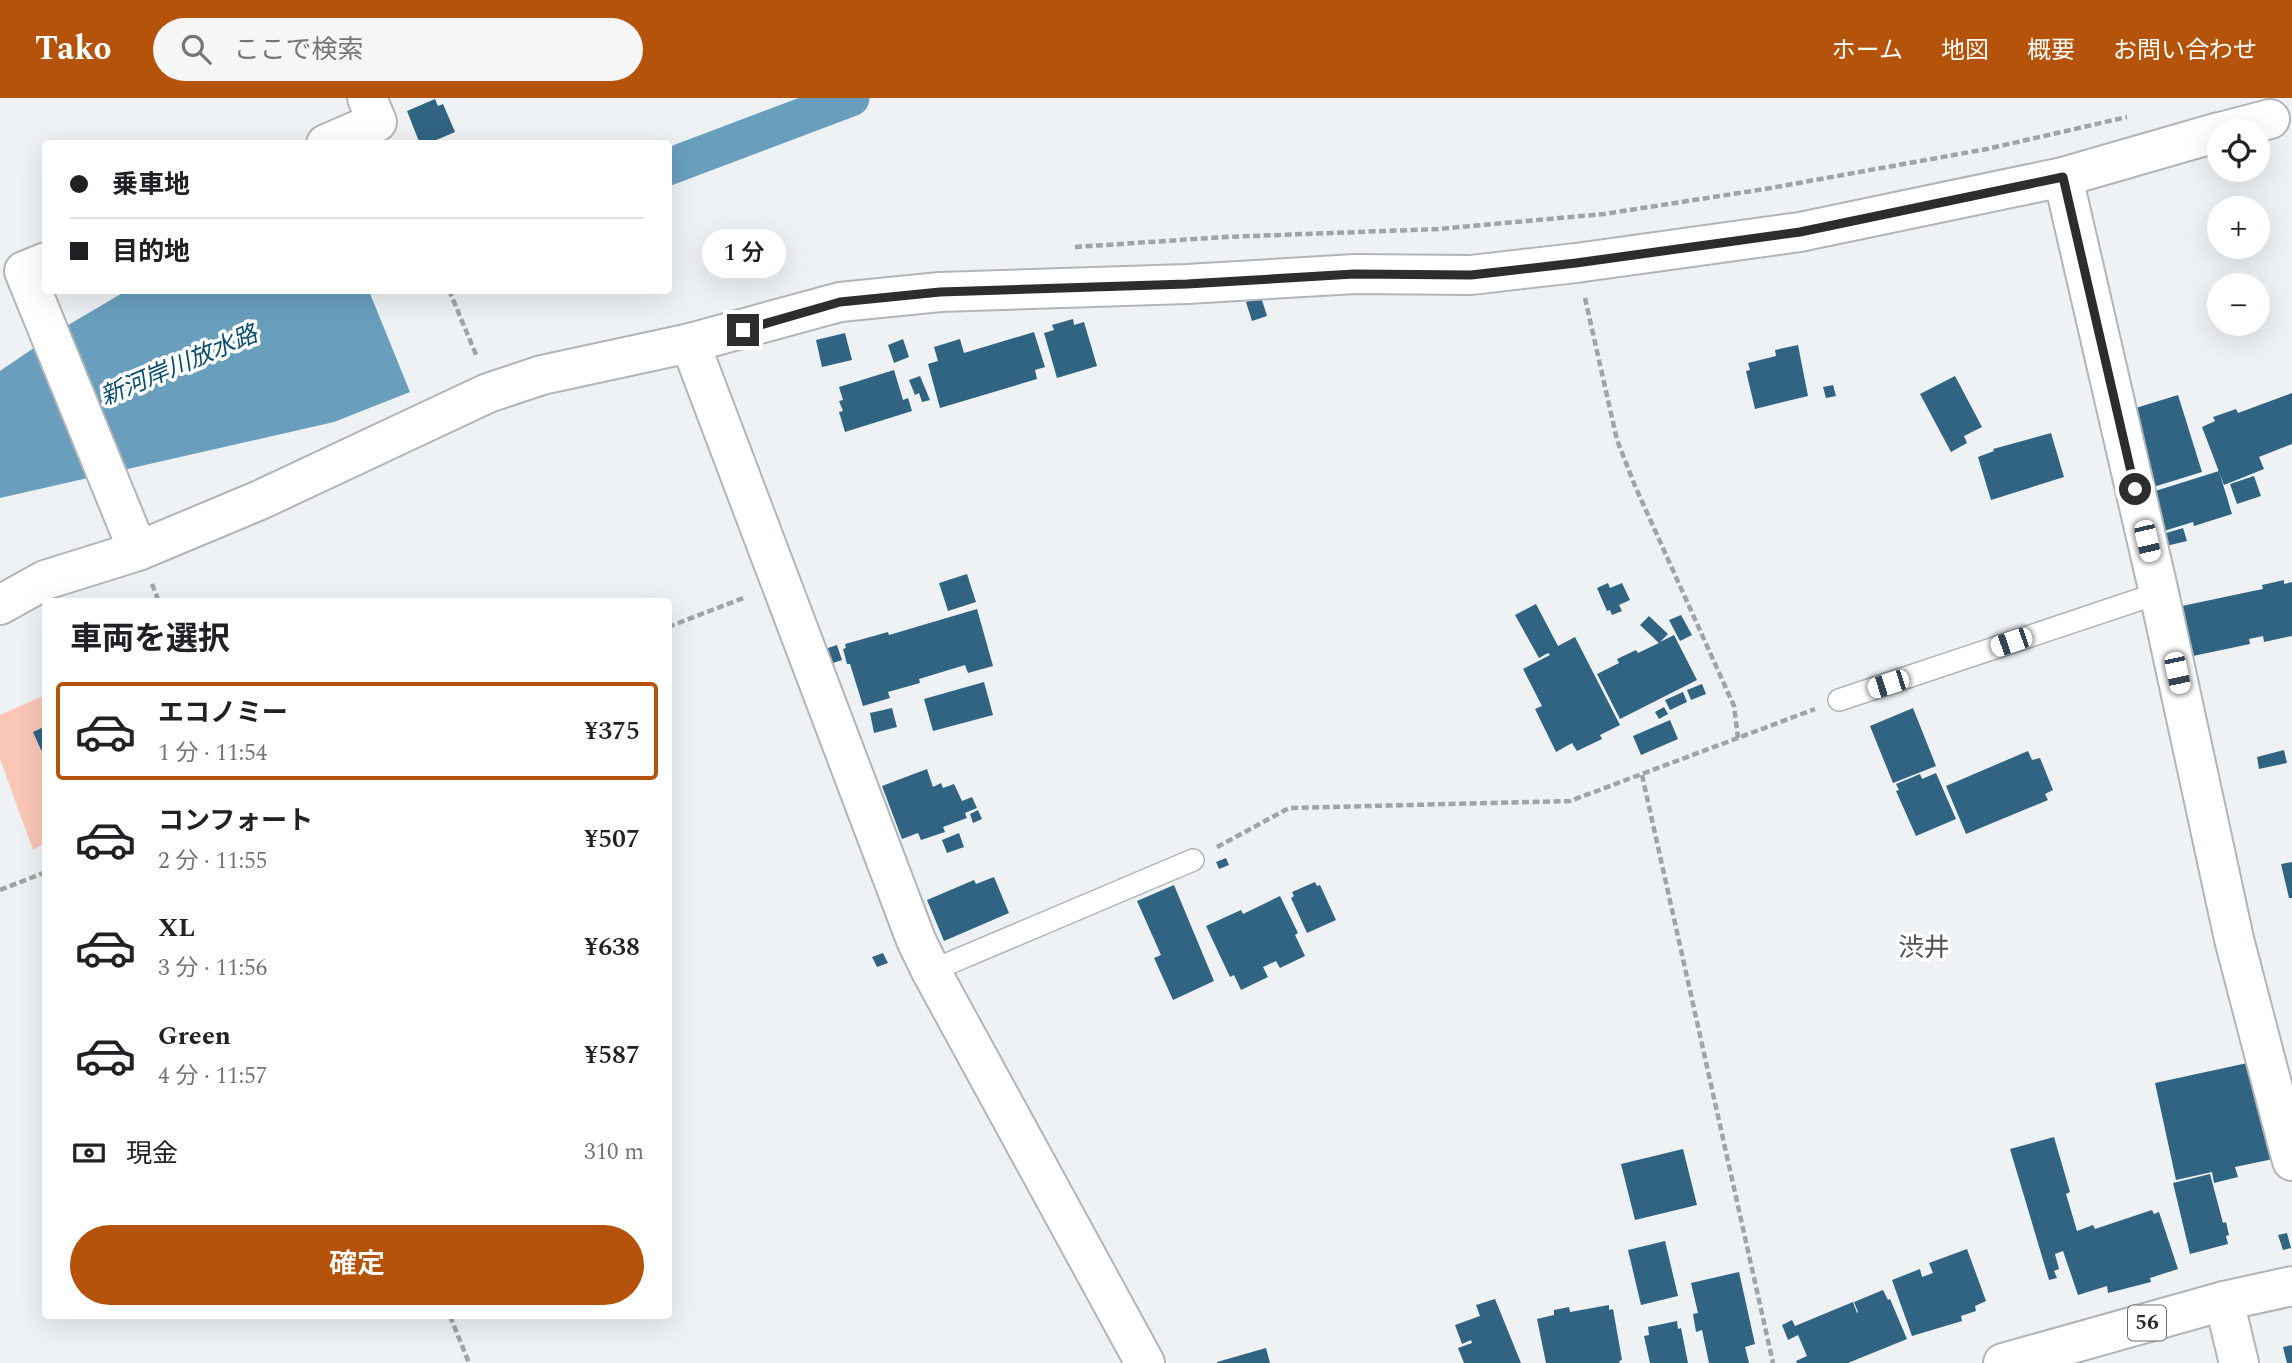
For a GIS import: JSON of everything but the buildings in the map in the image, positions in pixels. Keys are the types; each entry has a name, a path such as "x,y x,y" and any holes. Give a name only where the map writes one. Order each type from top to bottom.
{"street":[{"path":"335,140 377,122 368,98"},
{"path":"0,605 132,535 260,500 488,393 542,375 690,343 840,302 940,292 1187,284 1354,274 1471,275 1576,263 1800,232 2063,177 2207,136"},
{"path":"2063,177 2159,593 2234,939 2292,1161"},
{"path":"25,274 132,535"},
{"path":"690,343 916,940 1145,1363"},
{"name":"56","path":"2003,1363 2224,1301 2292,1286"},
{"path":"2224,1301 2239,1363"}],"lane":[{"path":"1839,700 2159,593"},
{"path":"931,971 1193,860"}],"path":[{"path":"1063,248 1225,237 1438,229 1604,214 1765,189 1987,149 2139,114"},
{"path":"1576,263 1618,440 1635,486 1734,706 1738,738"},
{"path":"451,294 479,360"},
{"path":"672,625 781,583"},
{"path":"1193,860 1289,808 1570,801 1839,700"},
{"path":"1642,775 1773,1363"},
{"path":"0,890 42,874"},
{"path":"451,1319 469,1363"}],"shaded area":[{"path":"42,696 42,845 33,850 0,759 0,715"}],"water":[{"path":"121,294 370,294 410,392 334,422 0,498 0,371 63,328"}],"waterway":[{"name":"新河岸川放水路","path":"672,165 851,98"}],"district":[{"name":"渋井","path":"1924,948"}],"route":[{"path":"743,330 840,302 940,292 1187,284 1354,274 1471,275 1576,263 1800,232 2063,177 2135,489"}]}
